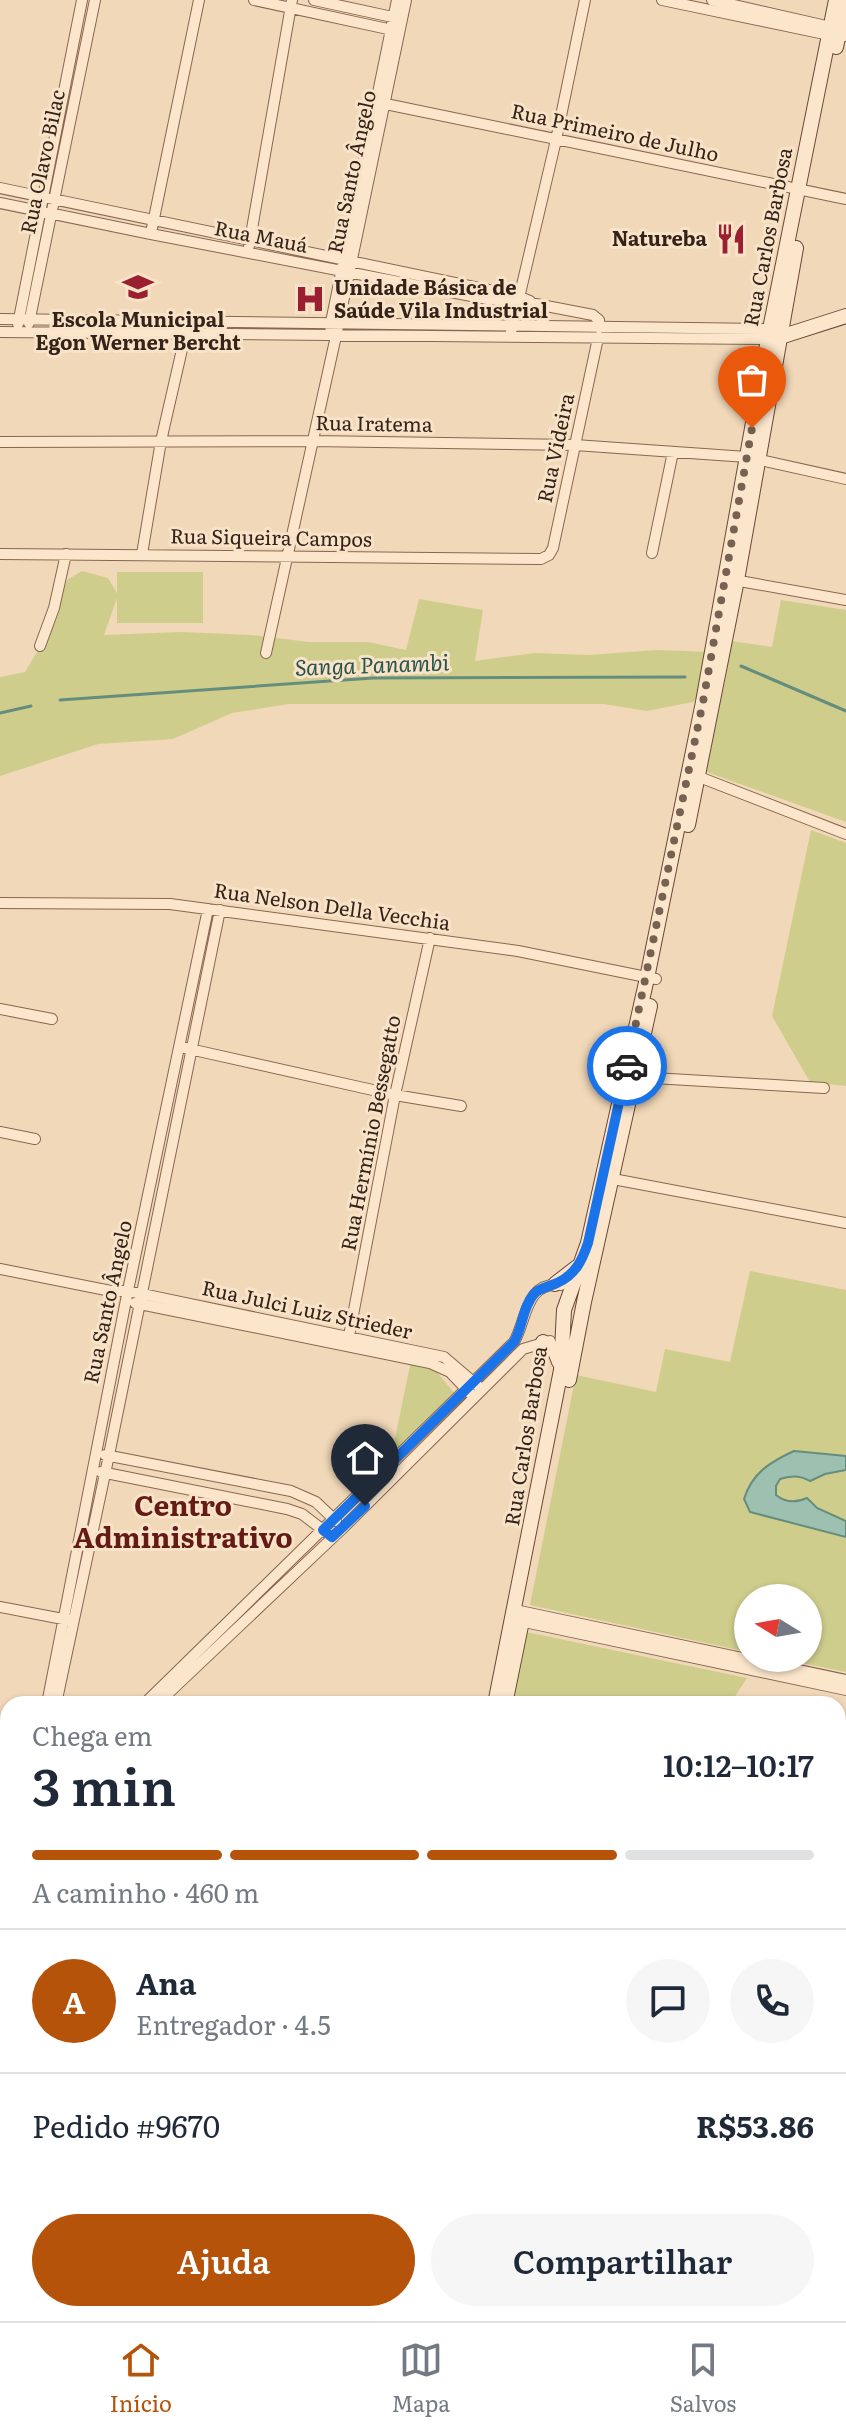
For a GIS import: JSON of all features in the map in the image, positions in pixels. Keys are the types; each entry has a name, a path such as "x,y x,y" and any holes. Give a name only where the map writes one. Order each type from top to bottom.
{"street":[{"name":"Rua Olavo Bilac","path":"22,333 82,0"},
{"name":"Rua Olavo Bilac","path":"47,198 95,0"},
{"path":"151,234 199,0"},
{"path":"254,0 291,4 395,30"},
{"path":"314,0 398,18 397,0"},
{"name":"Rua Santo Ângelo","path":"266,653 313,441 345,266 395,30 406,0"},
{"path":"510,338 585,0"},
{"path":"662,0 838,33"},
{"path":"712,0 838,33"},
{"name":"Rua Carlos Barbosa","path":"836,0 838,33"},
{"name":"Rua Carlos Barbosa","path":"547,1470 561,1370 564,1310 588,1243 651,978 778,334 802,190 846,1"},
{"path":"0,188 249,247 291,4"},
{"name":"Rua Primeiro de Julho","path":"381,103 846,199"},
{"name":"Rua Mauá","path":"0,203 151,234 249,247 593,315 599,320 598,333"},
{"path":"0,332 510,338 598,333 778,334 846,316"},
{"path":"0,319 511,325 598,333"},
{"path":"142,554 161,441 187,322"},
{"name":"Rua Videira","path":"541,559 549,555 553,548 598,333"},
{"name":"Rua Iratema","path":"0,442 313,441 575,445 753,459 846,479"},
{"path":"652,553 673,452"},
{"name":"Rua Siqueira Campos","path":"0,554 541,559"},
{"path":"40,646 54,608 66,554"},
{"path":"731,579 846,600"},
{"path":"693,775 846,834"},
{"name":"Rua Nelson Della Vecchia","path":"0,903 170,904 518,951 651,978"},
{"name":"Rua Santo Ângelo","path":"57,1696 95,1453 127,1295 214,910"},
{"name":"Rua Hermínio Bessegatto","path":"349,1336 395,1095 430,938"},
{"name":"Rua Carlos Barbosa","path":"506,1696 518,1616 547,1470 636,1077 651,978"},
{"path":"0,1009 52,1019"},
{"path":"185,1048 395,1095 461,1106"},
{"name":"Rua Santo Ângelo","path":"49,1696 109,1455 141,1299 185,1048"},
{"path":"636,1077 824,1088"},
{"path":"0,1132 35,1139"},
{"path":"613,1179 846,1223"},
{"path":"154,1696 343,1528 474,1390 514,1342 533,1294 555,1284 581,1264"},
{"name":"Rua Julci Luiz Strieder","path":"0,1269 430,1363 450,1372 474,1390"},
{"path":"555,1284 571,1287 584,1302"},
{"name":"Rua Julci Luiz Strieder","path":"141,1299 349,1336 444,1357 474,1390"},
{"path":"164,1696 394,1457 523,1349 562,1340 579,1328"},
{"path":"543,1342 554,1349 561,1370"},
{"path":"95,1453 291,1491 316,1502 343,1528"},
{"path":"92,1470 287,1509 302,1514 332,1537"},
{"path":"0,1607 68,1620"},
{"path":"518,1616 846,1680"},
{"path":"518,1616 846,1690"},
{"name":"Rua Carlos Barbosa","path":"497,1696 518,1616"}],"shaded area":[{"path":"82,571 108,578 117,593 117,572 203,572 203,623 117,623 117,598 104,635 181,632 251,635 309,642 368,642 406,650 419,599 483,610 475,661 535,653 711,652 702,700 647,711 604,704 289,704 232,713 173,739 98,744 0,776 0,677 25,672 46,637 67,580"},
{"path":"781,600 846,610 846,822 704,771 726,677 731,641 772,647"},
{"path":"811,830 846,843 846,1086 810,1082 772,1016"},
{"path":"750,1271 846,1290 846,1672 822,1667 822,1584 734,1584 734,1649 530,1605 576,1375 656,1392 665,1349 730,1362"},
{"path":"411,1361 431,1365 455,1394 392,1453"},
{"path":"794,1451 846,1456 846,1470 810,1481 795,1476 780,1479 776,1495 791,1501 807,1498 817,1508 846,1521 846,1537 750,1512 744,1499 757,1475"},
{"path":"526,1632 747,1678 735,1696 514,1696"}],"waterway":[{"name":"Sanga Panambi","path":"741,666 846,711"},
{"name":"Sanga Panambi","path":"60,700 373,678 685,677"},
{"name":"Sanga Panambi","path":"0,713 31,706"}],"way so far":[{"path":"627,1066 703,702 752,428"}],"place":[{"name":"Natureba","path":"731,239"},
{"name":"Escola Municipal Egon Werner Bercht","path":"138,287"},
{"name":"Unidade Básica de Saúde Vila Industrial","path":"310,299"}],"district":[{"name":"Centro Administrativo","path":"183,1522"}],"route":[{"path":"365,1506 332,1537 323,1530 514,1342 533,1294 564,1279 581,1264 627,1066"}]}
